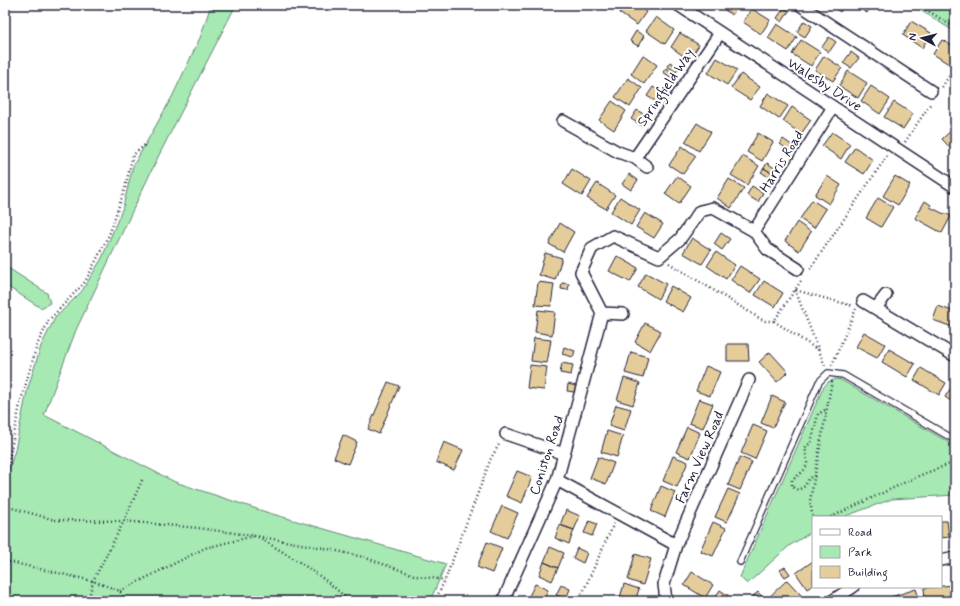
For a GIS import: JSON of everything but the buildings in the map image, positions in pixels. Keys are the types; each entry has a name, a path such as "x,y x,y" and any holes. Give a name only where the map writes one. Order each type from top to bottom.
{"street":[{"name":"Walesby Drive","path":"678,5 955,187"},
{"path":"800,5 934,94"},
{"name":"Springfield Way","path":"635,158 720,32"},
{"name":"Harris Road","path":"754,231 833,107"},
{"path":"563,121 618,152 635,158 646,167"},
{"path":"623,314 602,313 581,272 592,248 612,236 659,257 680,239 700,211 714,208 754,231 767,249 802,272"},
{"path":"876,308 886,295"},
{"path":"863,301 955,356"},
{"name":"Coniston Road","path":"503,601 556,480 602,313"},
{"name":"Farm View Road","path":"666,601 664,584 676,545 749,380"},
{"path":"506,434 564,454"},
{"path":"556,480 676,545"},
{"path":"942,560 955,558"},
{"path":"832,601 852,588"}],"lane":[{"path":"740,562 819,382 828,373 843,375 955,440"}],"path":[{"path":"919,5 955,28"},
{"path":"926,10 928,5"},
{"path":"802,272 896,149 934,94 955,67"},
{"path":"5,470 8,465 20,404 37,345 49,320 85,282 109,235 125,188 133,155 146,144"},
{"path":"659,257 764,320 774,321 818,350"},
{"path":"774,321 802,280"},
{"path":"795,290 832,382 810,501 812,516"},
{"path":"795,290 856,307 828,373"},
{"path":"815,475 809,478 805,486 798,490 792,487 792,480 805,469 807,463 805,453 806,446 811,443 818,414 827,408"},
{"path":"435,601 445,580 491,458 506,434"},
{"path":"833,516 921,475 955,462"},
{"path":"88,601 92,581 124,521 143,478"},
{"path":"5,506 55,520 124,521 198,528 256,536 324,548 363,557 416,576 445,580"},
{"path":"579,601 618,513"},
{"path":"120,591 205,548 256,536 307,566 333,585 349,601"},
{"path":"5,562 92,581 120,591 126,601"}],"green space":[{"path":"211,5 236,5 158,157 76,330 44,415 175,482 269,513 446,564 430,601 5,601 5,482 15,450 27,391 41,346 55,318 82,291 102,258 123,207 133,166 172,97 200,38"},
{"path":"912,5 955,5 955,32"},
{"path":"5,266 47,293 50,303 41,308 5,285"},
{"path":"836,379 841,380 955,446 955,495 892,499 846,516 812,516 812,532 789,546 747,584 740,577 823,388 828,382"}]}
